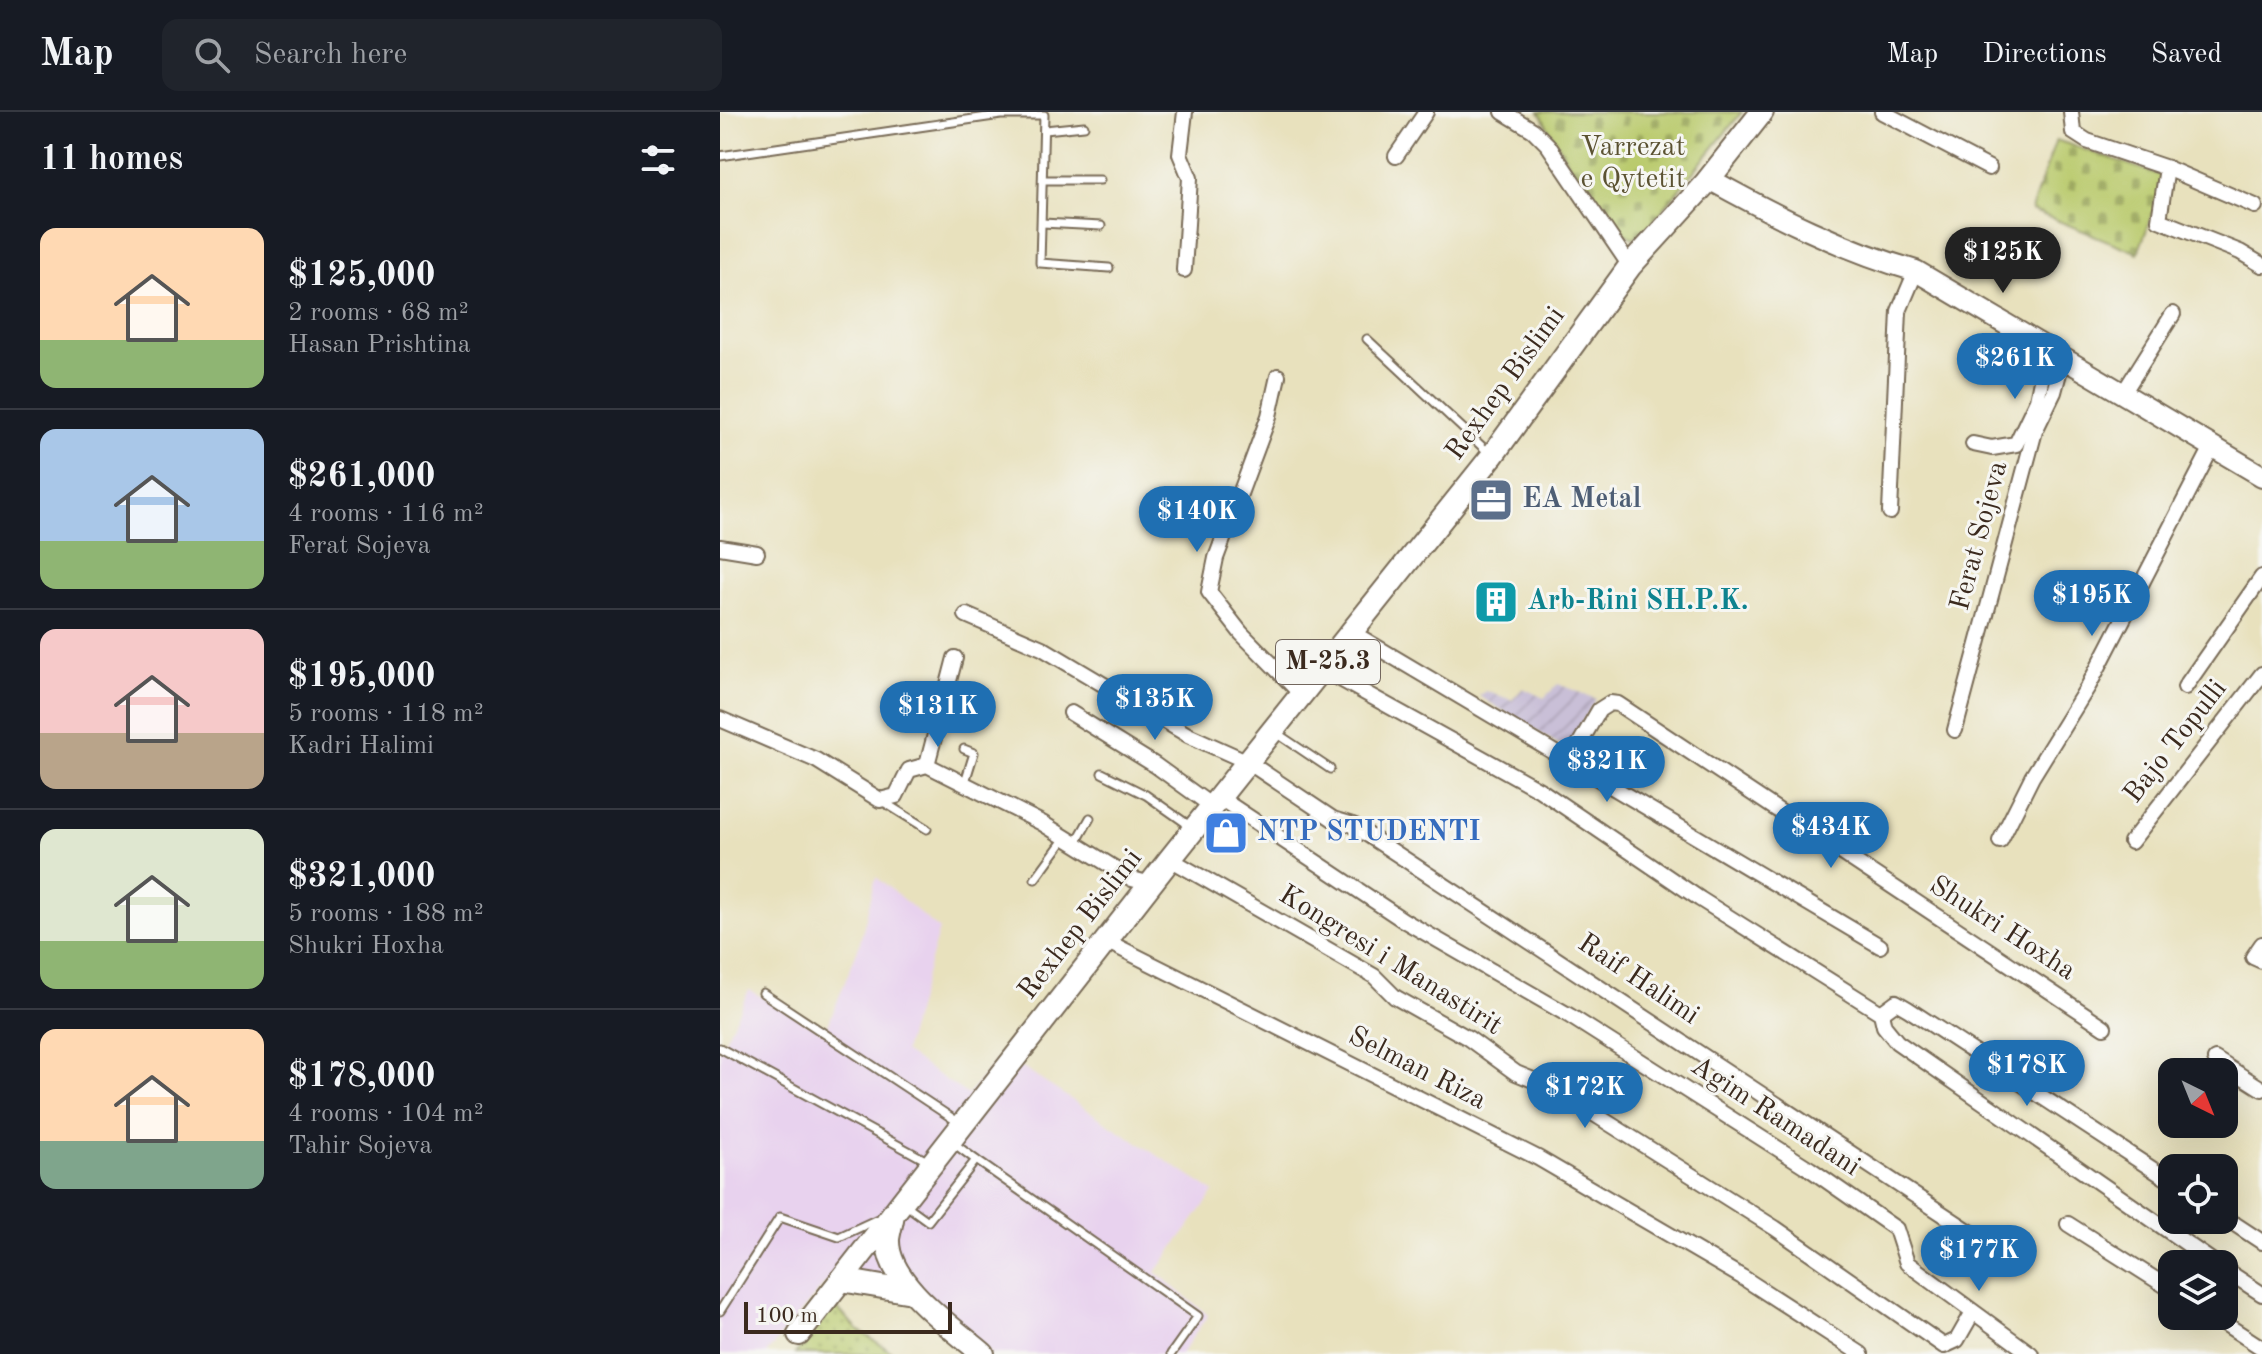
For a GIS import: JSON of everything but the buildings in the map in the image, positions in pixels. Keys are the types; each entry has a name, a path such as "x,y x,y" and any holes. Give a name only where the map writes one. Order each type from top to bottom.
{"main road":[{"name":"Rexhep Bislimi","path":"898,1207 1170,859 1492,456 1630,266 1709,179 1762,112"},
{"name":"M-25.3","path":"799,1334 898,1207"},
{"path":"898,1207 888,1239 891,1257 912,1292 983,1354"},
{"path":"841,1280 912,1292"}],"street":[{"path":"1184,270 1190,178 1180,154 1185,112"},
{"path":"1396,156 1426,112"},
{"path":"1503,112 1533,130 1548,145 1630,266"},
{"path":"1882,112 1989,168"},
{"path":"2071,112 2073,132 2087,141 2167,168 2255,206"},
{"path":"2167,168 2159,220 2240,252 2262,265"},
{"path":"1709,179 1784,220 1860,255 1916,271 2262,475"},
{"path":"1890,512 1899,311 1916,271"},
{"path":"2122,395 2173,314"},
{"path":"1973,444 1992,448 2016,444 2055,355"},
{"name":"Ferat Sojeva","path":"1955,730 2035,431 2054,392 2055,355"},
{"path":"1278,376 1269,416 1216,558 1209,592 1241,633 1302,695"},
{"path":"2000,841 2032,777 2089,685 2212,447"},
{"path":"720,547 757,553"},
{"path":"2185,687 2262,577"},
{"path":"966,615 1042,648 1188,735 1248,762"},
{"path":"1353,633 1880,946"},
{"path":"927,765 955,658"},
{"path":"1322,669 1540,790 1700,899 1881,1013 1884,1026 1897,1042 2196,1250"},
{"name":"Bajo Topulli","path":"2131,842 2262,674"},
{"name":"Shukri Hoxha","path":"1570,760 1599,710 1610,703 1618,704 2104,1027"},
{"name":"Agim Ramadani","path":"1071,713 1403,920 1570,1016 1810,1169 1896,1229 1907,1263 2031,1354"},
{"path":"720,719 816,760 880,800 896,796 909,770 927,765 965,782 1132,879 1151,884"},
{"name":"Raif Halimi","path":"1248,762 1333,819 1353,825 1493,914 1996,1249"},
{"name":"Kongresi i Manastirit","path":"1170,859 1374,976 1395,997 1468,1038 1516,1073 1553,1088 1633,1137 1786,1235 1944,1346 1957,1340 1973,1312"},
{"name":"Selman Riza","path":"1106,941 1538,1158 1742,1277 1861,1354"},
{"path":"2262,944 2253,957 2262,961"},
{"path":"1881,1013 1896,1002 2158,1173"},
{"path":"2238,1074 2262,1089"},
{"path":"2068,1224 2158,1281"},
{"path":"2238,1226 2262,1242"},
{"path":"2238,1278 2262,1294"},
{"path":"2234,1330 2262,1348"}],"lane":[{"path":"720,156 1001,115 1044,115 1040,263 1109,268"},
{"path":"1045,130 1084,126"},
{"path":"1043,180 1100,180"},
{"path":"1042,223 1101,226"},
{"path":"1367,339 1492,456"},
{"path":"1273,731 1330,769"},
{"path":"964,749 974,753 965,782"},
{"path":"1102,773 1146,795 1195,830"},
{"path":"880,800 927,829"},
{"path":"1035,879 1090,818"},
{"path":"763,993 957,1133 976,1160 1198,1316 1171,1354"},
{"path":"720,1048 931,1163"},
{"path":"720,1311 780,1217 839,1237 898,1207 928,1221 976,1160"}],"shaded area":[{"path":"1558,684 1596,699 1566,749 1479,696 1486,691 1512,700 1523,688 1544,698"},
{"path":"876,877 939,929 904,1052 968,1095 1001,1054 1214,1192 1156,1272 1208,1315 1181,1354 992,1354 916,1304 832,1275 766,1354 720,1354 720,1050 749,990 825,1033 859,946"}],"green space":[{"name":"Varrezat e Qytetit","path":"1539,112 1742,112 1652,223 1634,238 1620,231 1593,202"},
{"path":"2056,140 2166,177 2138,253 2031,210"},
{"path":"835,1306 858,1330 895,1354 795,1354"}],"place":[{"name":"EA Metal","path":"1491,500"},
{"name":"Arb-Rini SH.P.K.","path":"1496,602"},
{"name":"NTP STUDENTI","path":"1226,833"}]}
